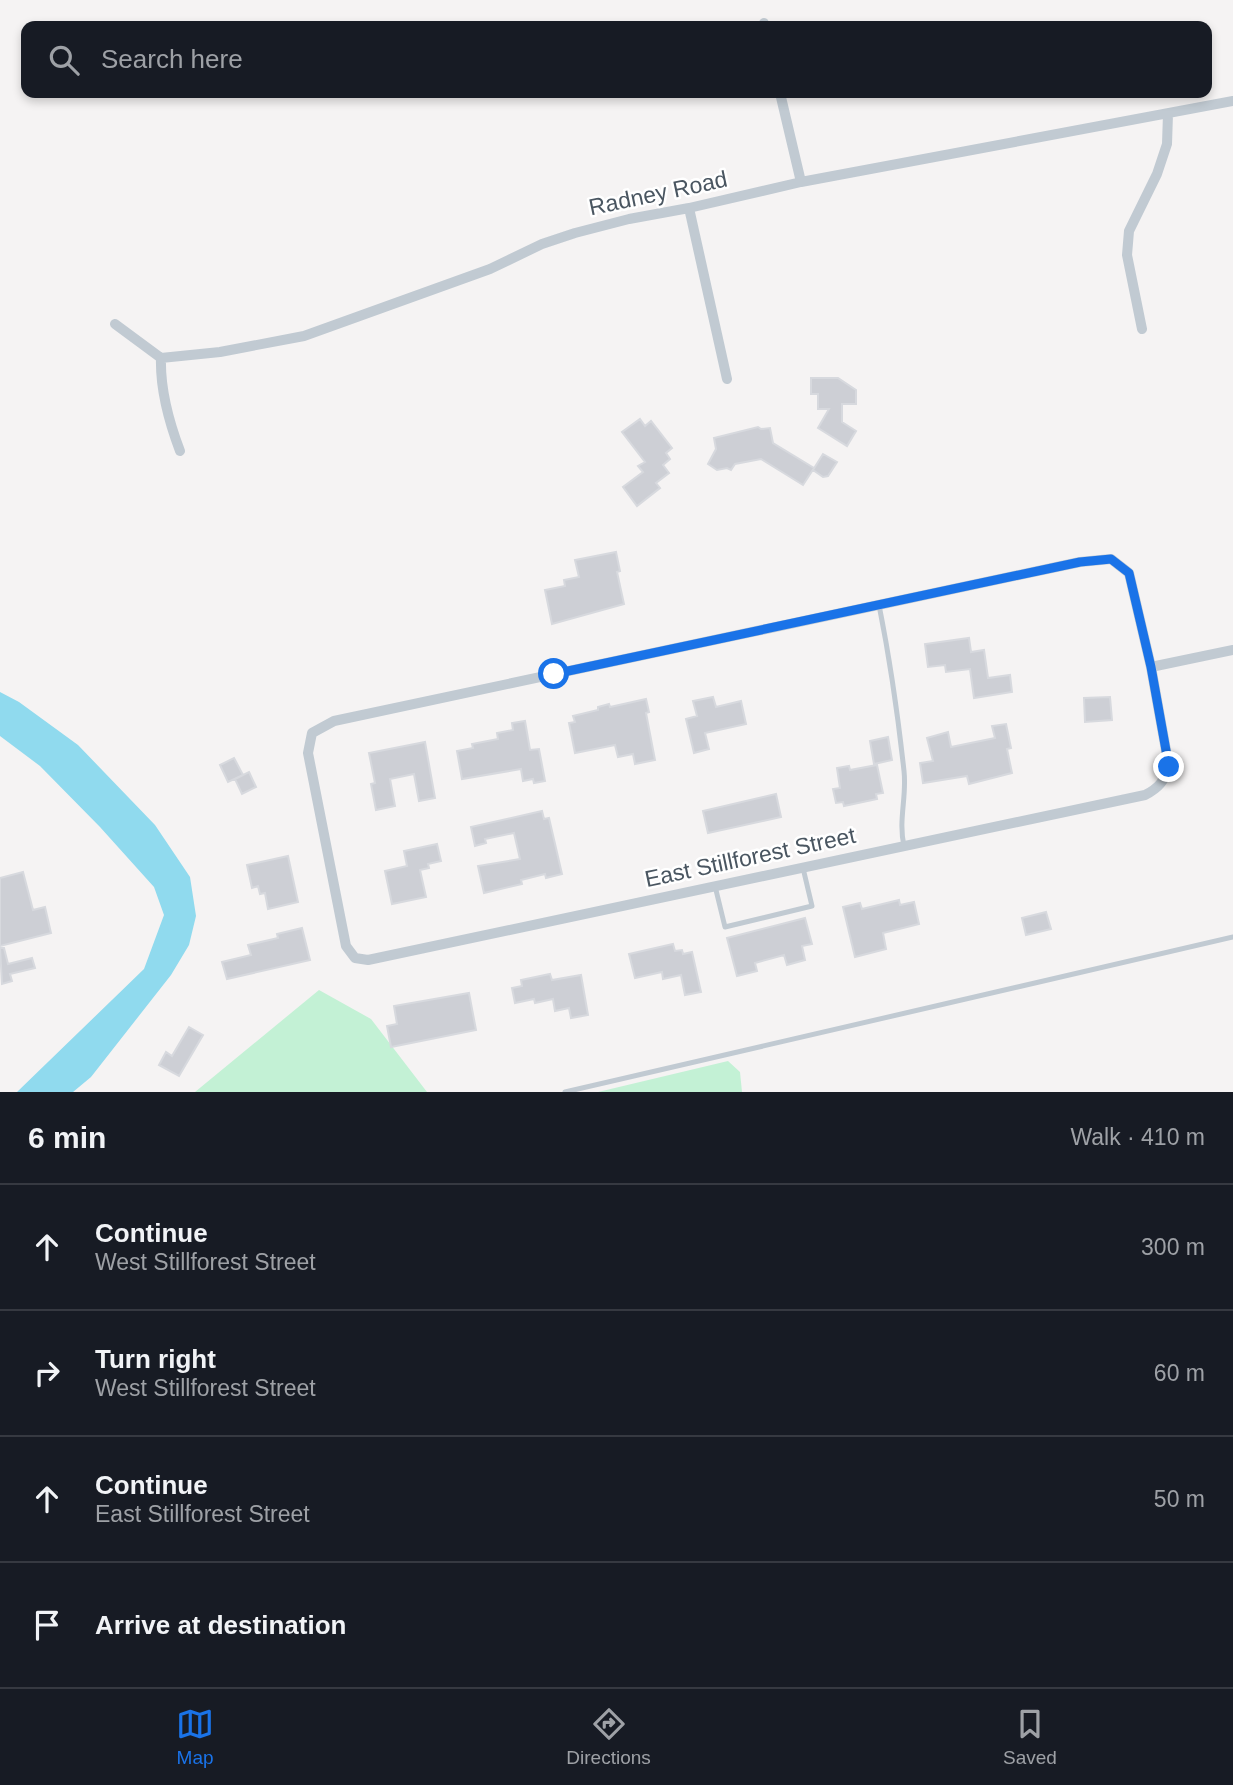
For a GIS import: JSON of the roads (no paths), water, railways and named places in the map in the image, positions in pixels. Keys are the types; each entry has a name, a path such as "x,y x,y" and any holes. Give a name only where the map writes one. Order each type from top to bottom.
{"street":[{"path":"781,98 801,182"},
{"name":"Radney Road","path":"161,358 220,352 304,336 490,269 542,244 629,219 801,182 1233,102"},
{"path":"1142,329 1127,255 1129,231 1157,174 1167,144 1168,114"},
{"path":"689,208 726,379"},
{"path":"115,324 161,358 160,372 168,415 180,451"},
{"name":"East Stillforest Street","path":"1111,559 1129,573 1151,667 1169,767 1164,780 1157,789 1145,795 368,960 355,958 346,947 308,753 312,733 334,721 879,605 1080,562 1111,559"},
{"path":"1151,667 1233,650"}],"lane":[{"path":"879,605 891,665 904,771 906,796 900,817 904,846"},
{"path":"715,886 724,926 812,906 803,868"},
{"path":"565,1092 1233,937"}],"water":[{"path":"0,692 19,702 78,745 155,825 190,877 196,916 189,945 171,975 91,1077 73,1092 17,1092 144,969 164,915 154,887 100,827 40,766 0,736"}]}
